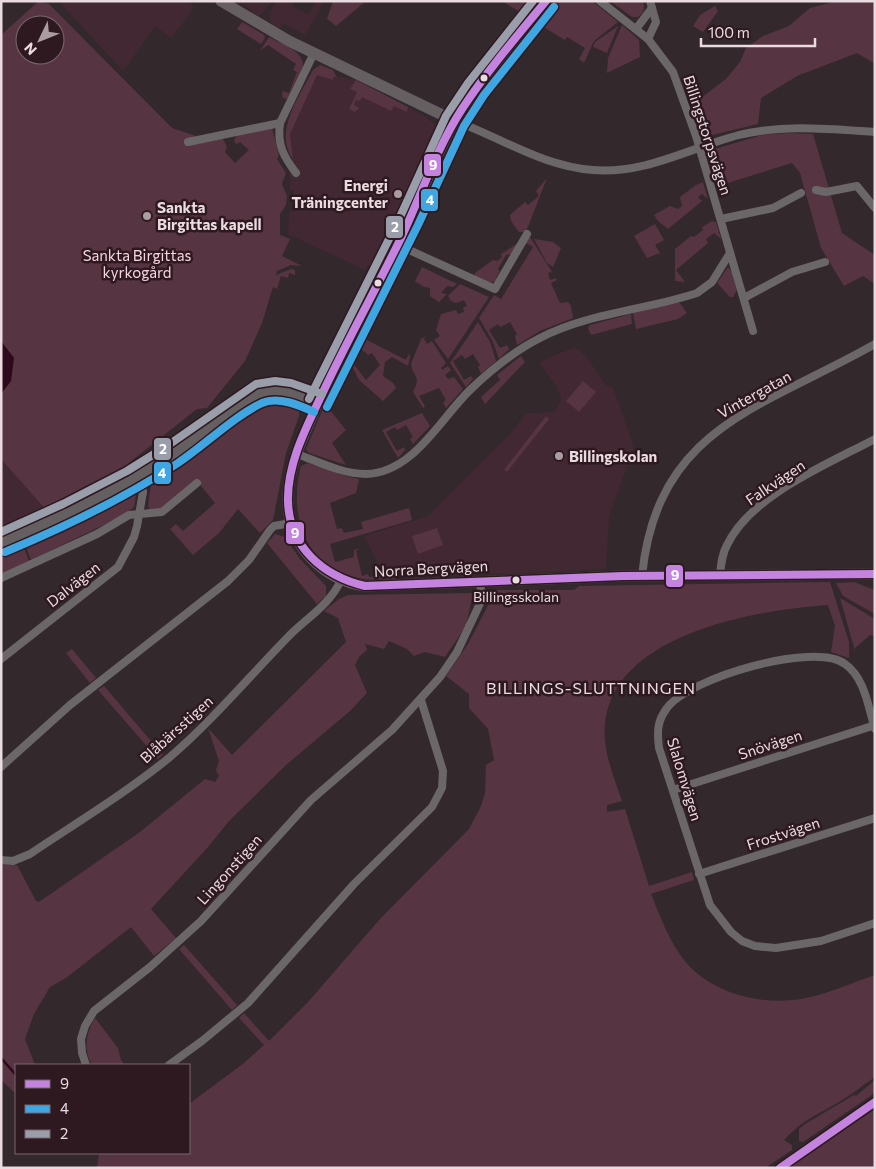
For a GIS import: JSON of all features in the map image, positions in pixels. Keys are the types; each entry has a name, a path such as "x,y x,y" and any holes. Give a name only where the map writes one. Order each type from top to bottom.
{"street":[{"path":"221,1 314,53 455,121 540,158 575,168 628,170 661,163 739,135 766,130 788,128 875,132"},
{"name":"Norra Bergvägen","path":"546,1 476,89 455,121 398,245 318,403 297,454 289,490 291,522 305,552 322,570 341,580 352,584 379,587 480,583 492,580 642,576 875,574"},
{"name":"Billingstorpsvägen","path":"600,1 648,39 673,72 700,148 753,331"},
{"path":"636,29 651,5"},
{"path":"648,39 656,22 656,15 651,5"},
{"path":"296,173 279,145 280,123 314,53"},
{"path":"188,142 280,123"},
{"path":"816,190 826,192 857,186 875,208"},
{"name":"Billingstorpsvägen","path":"721,219 773,208 801,193"},
{"path":"398,245 495,289 527,234"},
{"path":"297,454 356,473 378,472 394,467 413,452 483,378 530,343 570,325 697,293 712,282 730,253"},
{"path":"744,298 792,272 825,262"},
{"name":"Vintergatan","path":"642,576 643,555 652,517 667,488 693,452 739,414 875,344"},
{"path":"1,543 62,517 139,476 260,393 276,390 293,393 318,403"},
{"name":"Falkvägen","path":"720,574 727,544 751,514 790,485 875,439"},
{"name":"Dalvägen","path":"1,659 118,567 134,538 140,514 143,492 142,481 139,476"},
{"name":"Dalvägen","path":"1,578 96,534 129,516 162,512 196,483"},
{"path":"1,767 70,705 228,581 249,560 274,526 291,522"},
{"name":"Blåbärsstigen","path":"1,860 12,861 30,854 137,782 169,757 215,713 296,628 327,602 341,580"},
{"name":"Lingonstigen","path":"86,1064 82,1053 81,1039 85,1026 94,1011 182,939 223,899 311,800 392,730 421,700 457,652 482,599 480,583"},
{"name":"Slalomvägen","path":"874,727 862,686 855,674 838,659 793,658 749,667 721,676 690,691 668,706 660,718 657,731 659,748 710,905 721,922 742,941 755,946 776,948 821,940 875,923"},
{"path":"170,1064 248,1003 354,884 432,807 442,788 443,771 421,700"},
{"name":"Snövägen","path":"673,790 874,727"},
{"name":"Frostvägen","path":"699,874 875,818"},
{"path":"780,1168 875,1102"}],"shaded area":[{"path":"59,1 189,1 194,8 171,38 155,26 123,71"},
{"path":"238,1 273,1 259,16"},
{"path":"276,1 291,1 294,7 309,15 316,1 324,1 305,35 283,23 280,29 272,24 269,15"},
{"path":"317,74 332,80 334,76 356,80 423,115 437,126 438,135 432,152 408,203 373,267 368,265 365,270 288,234 289,212 294,211 294,190 290,190 290,171 293,159 290,134"},
{"path":"1,341 14,358 11,381 1,394"},
{"name":"Billingskolan","path":"575,347 586,356 606,385 613,388 634,447 609,517 606,569 508,574 462,573 457,576 383,572 364,536 428,516 510,434 526,413 555,412 561,399 557,387 539,362"},
{"path":"1,459 47,511 1,534"}],"green space":[{"name":"Sankta Birgittas kyrkogård","path":"39,1 49,4 60,15 23,15"},
{"path":"333,1 366,1 336,26 327,19"},
{"path":"502,1 537,1 525,15"},
{"path":"554,1 592,1 618,22 594,41 584,63 579,59 585,48 567,37 565,40 537,23"},
{"path":"610,1 643,1 644,10 638,17 632,17"},
{"path":"837,1 875,1 875,64 857,53 797,76 761,98 758,124 708,136 693,104 726,79 740,62 746,48 763,36 789,26 810,8"},
{"path":"715,6 718,11 703,32 693,26 700,15"},
{"name":"Sankta Birgittas kyrkogård","path":"65,20 172,128 208,140 223,139 227,147 225,152 235,163 249,150 240,142 236,144 234,140 238,134 272,128 279,155 277,159 286,173 282,184 287,196 286,205 280,214 280,235 290,239 282,256 302,266 291,265 277,271 276,275 291,269 295,270 295,275 289,273 288,278 281,276 277,289 273,287 262,323 245,361 207,408 197,409 125,466 126,470 99,488 36,520 35,517 47,511 1,459 1,35 15,22 15,65 65,65"},
{"path":"242,22 264,35 265,38 261,44 237,29"},
{"path":"622,25 639,40 640,57 607,73 608,58"},
{"path":"618,26 607,53 593,47 595,42"},
{"path":"269,37 291,48 302,60 303,66 287,99 283,98 282,94 283,91 289,93 297,72 293,70 296,64 268,45 260,51"},
{"path":"320,65 333,70 337,78 334,76 333,80 317,75 290,134 293,159 286,137 287,126 296,102 313,70"},
{"path":"356,80 408,107 407,112 394,106 391,111 362,97 360,101 356,100 354,105 359,108 355,112 349,109 357,92 350,89"},
{"path":"813,134 842,233 875,255 875,284 863,276 844,286 821,248 800,173 792,163 718,186 708,151 762,135"},
{"path":"547,178 528,227 524,232 519,232 511,221 510,215 525,202 528,205 539,196 536,191"},
{"path":"703,182 708,199 702,194 698,197 702,201 668,229 658,221 654,215 670,206 678,209 682,206 680,197"},
{"path":"712,221 716,222 721,239 714,233 706,239 708,243 676,270 685,282 675,281 675,249 691,236 694,237 703,230 702,227"},
{"path":"655,224 664,240 655,245 660,253 647,258 634,236"},
{"path":"530,237 552,272 548,273 550,280 556,278 557,280 551,283 560,303 568,302 571,306 573,318 540,331 517,345 515,336 517,334 510,322 500,327 498,324 489,330 500,348 507,345 509,349 499,359 493,342 479,318 494,295 501,299 533,247 526,243"},
{"path":"534,239 553,242 561,248 553,267 547,263"},
{"path":"518,243 512,254 506,255 498,269 500,271 494,282 489,283 474,278 475,273 493,260 497,261 502,257 501,254"},
{"path":"422,267 457,284 453,287 447,286 441,293 447,294 439,302 430,296 430,288 424,287 415,281"},
{"path":"728,267 732,272 737,290 733,297 730,297 717,283"},
{"path":"460,284 489,297 448,359 434,340 440,336 436,330 441,314 456,310 458,314 464,312 463,308 467,306 464,300 456,303 451,301 448,296"},
{"path":"679,302 687,313 678,319 636,329 633,313"},
{"path":"631,314 632,324 591,335 588,328 590,325"},
{"path":"478,322 490,342 496,361 481,374 478,367 480,365 473,354 465,359 462,355 453,361 464,380 471,376 473,379 466,387 450,363"},
{"path":"362,330 366,332 363,338 406,360 409,354 410,356 408,366 392,357 385,362 383,376 393,383 396,388 383,401 359,380 352,366 353,363 366,380 380,365 372,353 368,355 354,343"},
{"path":"426,336 424,339 427,344 432,341 446,363 441,368 442,370 448,366 451,370 445,375 448,379 454,377 463,389 446,408 443,403 446,400 439,388 419,396 425,406 423,408 413,392 417,379 411,364 421,339"},
{"path":"521,356 525,362 485,404 481,397 500,380 497,375"},
{"path":"583,381 596,392 579,412 566,401"},
{"path":"273,398 291,400 299,404 299,416 286,453 273,520 260,533 238,509 219,533 193,555 170,529 176,524 183,531 215,503 196,480 161,509 150,509 148,506 152,477 255,403"},
{"path":"325,404 346,430 332,443 346,465 309,453 306,449"},
{"path":"422,413 430,426 413,444 410,439 413,437 406,425 397,430 395,427 386,432 397,451 404,447 405,450 398,458 382,430"},
{"path":"546,416 549,419 507,472 504,470"},
{"path":"308,463 359,479 356,493 330,503 337,529 342,528 344,533 363,529 361,522 409,508 412,520 330,544 335,562 354,557 354,550 360,548 356,551 362,576 368,574 369,577 393,574 396,579 354,577 336,570 322,560 311,548 299,518 297,501 301,466"},
{"path":"132,488 137,490 134,507 124,515 31,560 24,542"},
{"path":"437,528 443,545 418,554 412,536"},
{"path":"275,534 285,537 300,559 326,586 326,596 317,604 267,543"},
{"path":"22,543 29,561 1,574 1,551"},
{"path":"830,582 849,642 849,658 831,652 835,626 828,605 764,613 728,621 693,632 661,648 634,668 614,693 605,724 605,744 612,773 622,801 607,805 607,812 625,809 649,886 692,872 694,880 651,894 674,945 695,972 709,982 739,995 773,1001 815,996 875,975 875,1077 844,1099 804,1122 784,1140 792,1145 792,1150 765,1168 97,1168 99,1154 190,1154 190,1103 244,1063 264,1045 239,1018 244,1013 269,1041 308,1002 380,919 469,829 481,806 485,793 486,765 494,760 488,729 469,708 469,694 446,676 468,644 496,590 574,590 579,586"},
{"path":"854,582 875,590 875,614 843,596 836,583"},
{"path":"473,593 466,626 445,657 425,652 414,656 407,649 389,641 384,649 365,644 367,650 359,657 355,665 367,693 350,711 286,765 229,821 208,847 151,909 176,938 154,956 131,927 66,978 50,987 34,1014 25,1039 35,1064 15,1064 15,1093 1,1080 1,864 17,865 36,901 39,902 140,832 205,779 215,782 219,776 216,770 219,761 208,728 232,755 346,642 338,618 324,611 339,599 348,595"},
{"path":"840,598 875,619 875,636 870,635 855,648 855,651"},
{"path":"72,649 96,678 90,683 66,653"},
{"path":"104,686 163,755 158,759 98,690"},
{"path":"184,945 237,1005 232,1010 179,949"},
{"path":"95,1018 118,1048 121,1060 124,1064 92,1064 87,1053 89,1030"},
{"path":"875,1080 875,1092 869,1097 803,1142 799,1141 799,1129 805,1124 854,1095 856,1096"},
{"path":"875,1109 875,1168 789,1168 865,1116"}],"waterway":[{"path":"1,1058 15,1074"}],"transit line":[{"name":"2","path":"309,399 400,217 446,116 468,83 533,1"},
{"name":"9","path":"546,1 492,67 462,109 444,140 401,238 305,430 291,472 288,501 290,517 302,545 322,567 335,575 365,586 623,576 875,574"},
{"name":"4","path":"327,407 418,225 464,126 484,95 554,7"},
{"name":"2","path":"1,532 63,504 127,471 167,446 256,384 275,381 291,383 322,394"},
{"name":"4","path":"5,552 50,533 136,489 178,463 230,423 262,403 275,400 282,401 314,412"},
{"name":"9","path":"780,1168 875,1102"}],"place":[{"name":"Energi Träningcenter","path":"398,194"},
{"name":"Sankta Birgittas kapell","path":"147,216"},
{"name":"Billingskolan","path":"559,456"},
{"name":"Billingsskolan","path":"516,580"}],"district":[{"name":"BILLINGS-SLUTTNINGEN","path":"591,687"}]}
